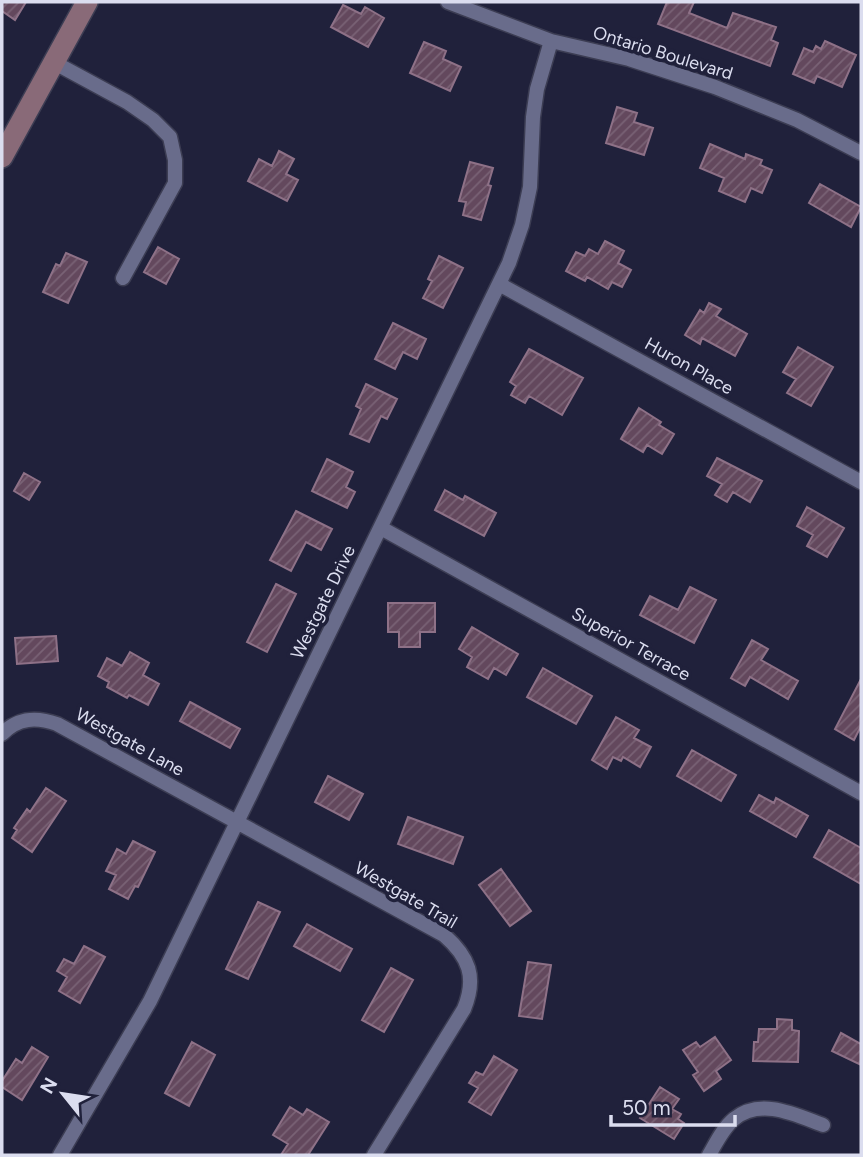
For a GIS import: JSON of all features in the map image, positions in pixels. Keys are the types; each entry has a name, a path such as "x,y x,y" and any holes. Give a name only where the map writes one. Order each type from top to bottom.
{"main road":[{"path":"2,157 87,2"}],"street":[{"name":"Ontario Boulevard","path":"449,2 551,41 629,59 715,87 797,120 861,153"},
{"name":"Westgate Drive","path":"60,1155 150,1000 509,263 522,225 530,187 537,89 551,41"},
{"path":"55,63 127,102 153,120 170,138 175,160 174,183 123,278"},
{"name":"Huron Place","path":"499,284 861,482"},
{"name":"Superior Terrace","path":"381,528 861,793"},
{"name":"Westgate Lane","path":"2,734 23,720 41,718 57,724 238,823"},
{"name":"Westgate Trail","path":"238,823 444,935 466,960 470,993 464,1009 374,1155"},
{"path":"709,1155 735,1118 750,1110 766,1107 823,1125"}],"building":[{"path":"2,2 26,2 15,20 2,11"},
{"path":"667,2 694,2 689,13 727,28 733,13 776,27 771,40 778,43 770,66 658,24"},
{"path":"343,5 361,14 365,7 384,18 368,47 331,27"},
{"path":"825,41 856,55 842,87 817,76 814,83 793,74 804,48 813,52 816,46 821,49"},
{"path":"424,42 446,51 443,59 461,67 450,91 410,73"},
{"path":"617,107 637,113 634,122 653,128 644,155 606,143"},
{"path":"710,144 745,159 746,154 762,160 760,165 772,170 762,193 751,188 745,202 719,191 724,178 700,168"},
{"path":"279,151 294,159 286,174 298,180 287,201 248,181 259,159 272,166"},
{"path":"470,162 493,168 481,220 463,215 466,202 459,201"},
{"path":"820,184 861,207 851,227 809,203"},
{"path":"605,241 624,251 618,263 631,270 622,287 612,282 608,289 587,277 585,281 566,271 576,252 585,256 589,249 598,254"},
{"path":"158,247 179,259 166,284 144,272"},
{"path":"66,253 87,262 68,303 43,292 56,264 60,266"},
{"path":"439,256 463,268 443,308 423,298 432,281 428,279"},
{"path":"709,303 721,309 716,316 747,334 735,356 702,338 700,344 685,335 700,310 704,313"},
{"path":"393,323 426,339 417,359 403,352 395,369 375,359"},
{"path":"798,347 833,367 811,406 787,393 796,379 783,372"},
{"path":"529,349 583,378 562,415 529,396 525,403 511,395 516,386 510,382"},
{"path":"366,384 397,399 387,419 381,416 369,442 350,434 361,409 356,406"},
{"path":"639,408 674,434 662,454 647,445 643,452 621,439"},
{"path":"717,458 762,481 750,502 733,492 727,502 715,495 722,484 707,476"},
{"path":"327,459 353,472 346,487 355,492 347,508 312,491"},
{"path":"24,473 40,482 29,500 14,491"},
{"path":"445,490 463,500 465,496 496,513 484,536 435,510"},
{"path":"807,507 844,528 827,557 807,546 813,535 797,526"},
{"path":"296,511 332,529 321,550 306,542 291,571 270,560"},
{"path":"276,584 296,594 267,652 247,642"},
{"path":"690,587 716,600 694,643 640,615 650,596 678,610"},
{"path":"388,603 435,603 435,632 420,632 420,647 399,647 399,632 388,632"},
{"path":"472,627 518,654 506,675 494,668 488,679 467,667 472,657 459,649"},
{"path":"56,636 58,661 17,664 15,638"},
{"path":"752,640 768,649 761,660 798,681 788,699 750,677 745,686 731,678"},
{"path":"130,652 149,663 143,675 159,684 148,705 107,687 109,682 98,676 107,658 122,666"},
{"path":"543,668 592,696 576,724 527,697"},
{"path":"861,679 861,726 854,740 835,729"},
{"path":"190,702 240,729 230,748 180,721"},
{"path":"616,717 639,730 634,738 651,747 640,767 623,757 621,761 613,757 607,769 592,760"},
{"path":"692,750 736,775 721,801 677,776"},
{"path":"328,776 363,794 349,820 315,802"},
{"path":"46,788 66,801 32,852 12,838 17,830 14,828 27,809 30,812"},
{"path":"759,795 774,803 776,798 808,816 796,837 750,811"},
{"path":"408,817 463,837 453,864 398,844"},
{"path":"829,830 861,848 861,884 814,857"},
{"path":"133,841 155,852 138,887 135,886 128,899 109,889 116,875 106,871 117,849 126,854"},
{"path":"501,869 531,911 510,926 479,885"},
{"path":"258,902 280,912 248,979 226,969"},
{"path":"307,924 352,949 340,971 294,946"},
{"path":"84,946 105,957 80,1003 59,991 67,977 57,971 64,959 74,964"},
{"path":"528,962 551,965 542,1019 519,1016"},
{"path":"391,968 413,980 384,1032 362,1020"},
{"path":"777,1019 792,1020 792,1030 799,1031 798,1062 753,1061 754,1042 758,1042 759,1029 777,1029"},
{"path":"841,1033 861,1044 861,1065 832,1051"},
{"path":"715,1037 731,1060 716,1071 721,1079 704,1091 693,1075 698,1072 683,1050 696,1042 700,1047"},
{"path":"192,1042 215,1055 189,1106 165,1093"},
{"path":"32,1047 48,1057 22,1100 2,1087 2,1081 16,1059 22,1063"},
{"path":"494,1056 517,1070 491,1115 469,1102 478,1088 469,1083 476,1072 483,1075"},
{"path":"660,1087 679,1099 672,1109 681,1114 678,1119 684,1123 674,1139 640,1118"},
{"path":"290,1107 303,1115 307,1109 329,1122 308,1155 281,1155 288,1144 273,1135"}]}
